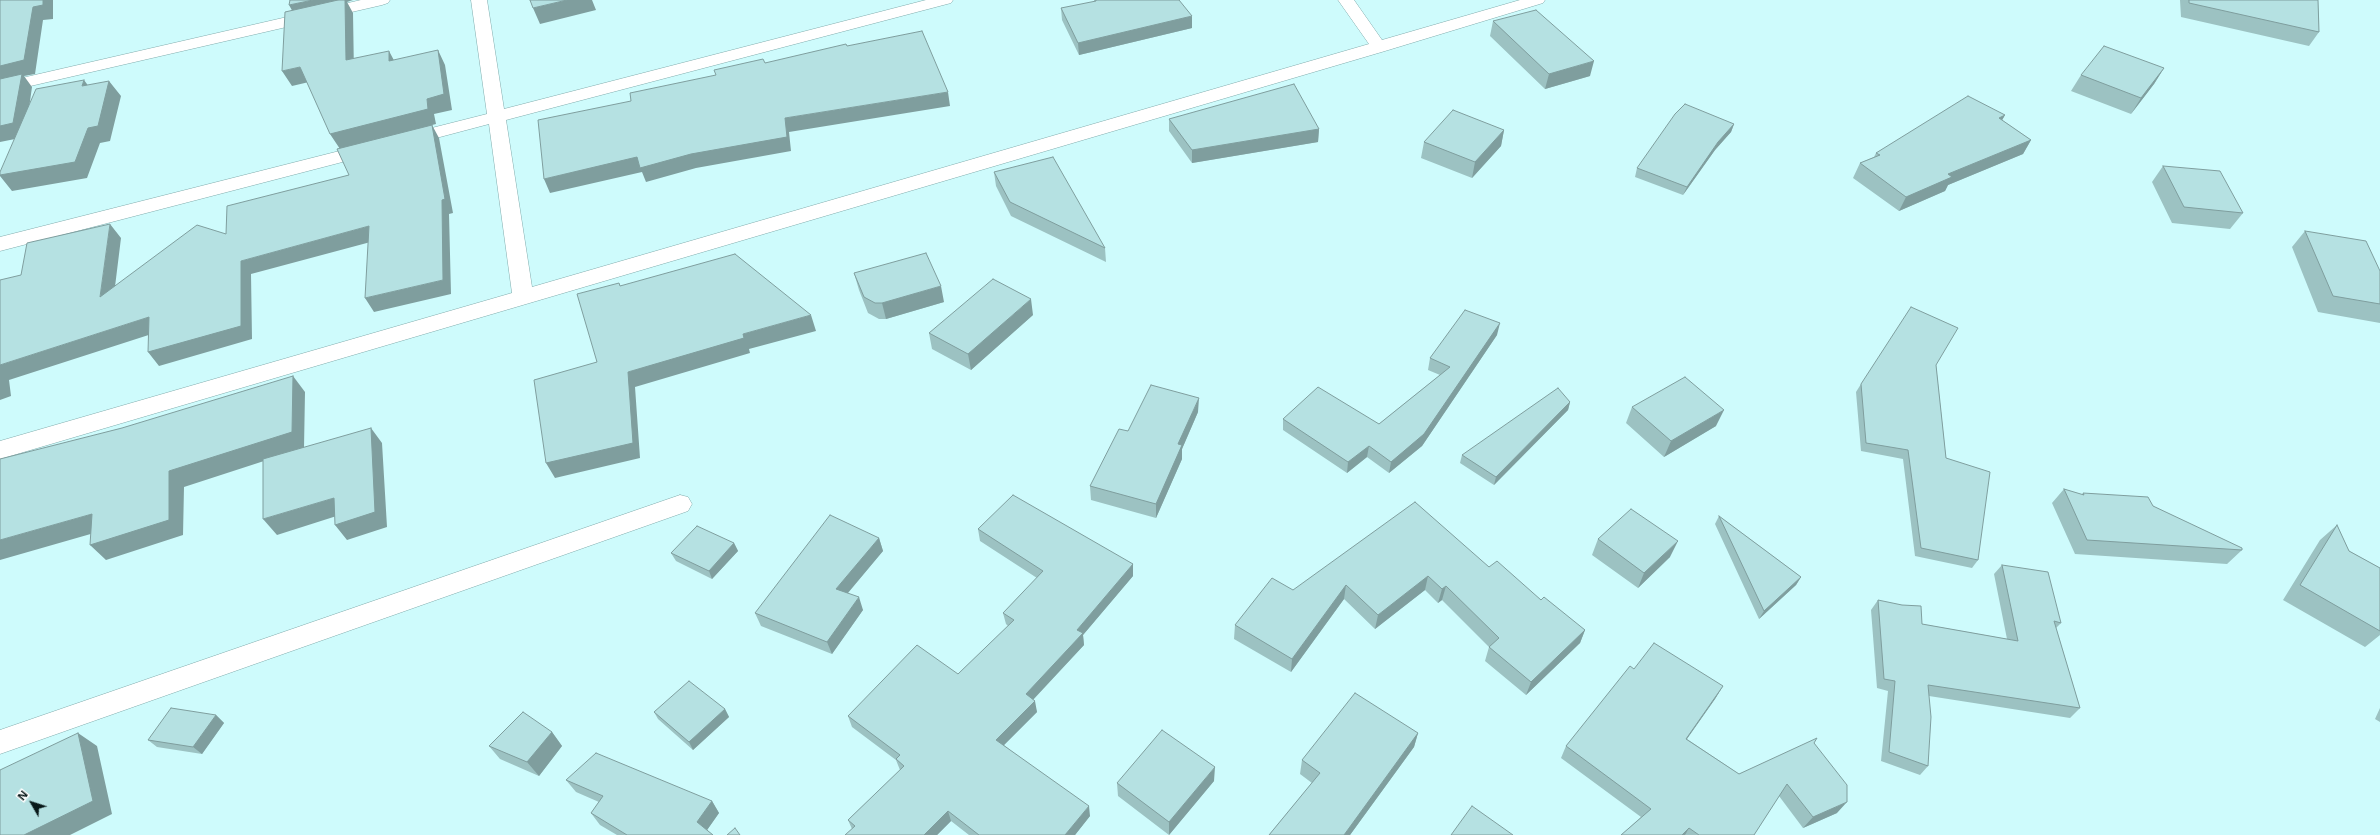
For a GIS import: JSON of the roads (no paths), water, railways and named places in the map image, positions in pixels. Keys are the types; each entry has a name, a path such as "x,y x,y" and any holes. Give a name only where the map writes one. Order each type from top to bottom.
{"street":[{"path":"0,88 382,0"},
{"path":"479,0 523,297"},
{"path":"0,244 497,117 945,0"},
{"path":"1346,0 1379,47"},
{"path":"0,450 1537,0"},
{"path":"0,742 680,504"}]}
